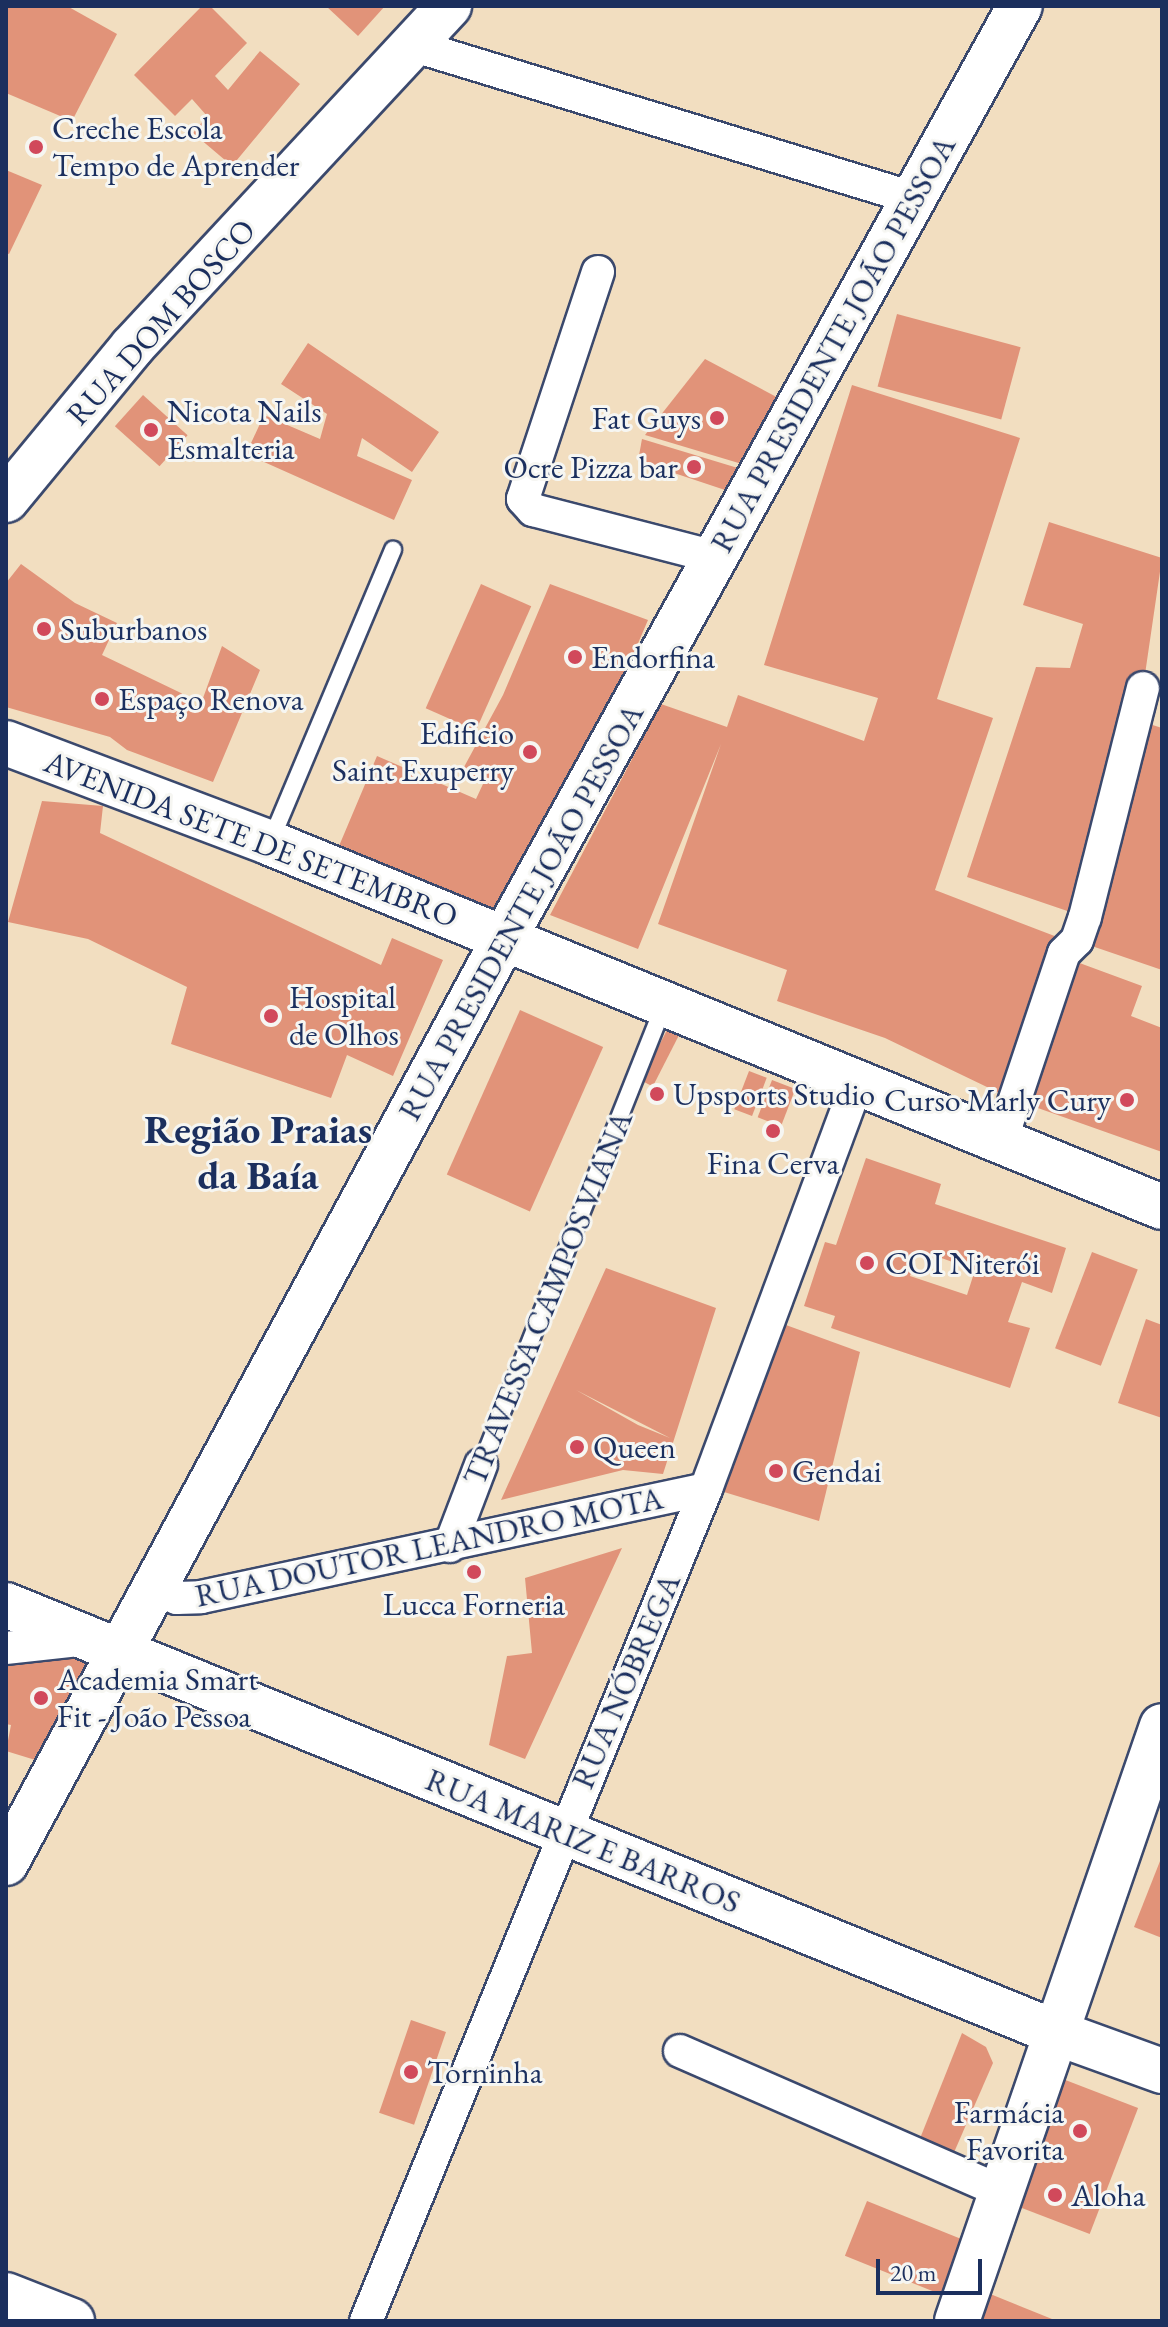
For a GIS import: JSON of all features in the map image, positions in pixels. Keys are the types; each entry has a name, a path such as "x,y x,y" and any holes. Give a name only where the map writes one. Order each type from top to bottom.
{"street":[{"name":"RUA DOM BOSCO","path":"6,500 132,347 449,6"},
{"name":"RUA PRESIDENTE JOÃO PESSOA","path":"6,1863 104,1646 153,1587 504,939 1020,6"},
{"path":"415,46 913,198"},
{"path":"598,272 523,499 533,510 715,557"},
{"path":"1001,1141 1064,953 1077,940 1085,917 1143,688"},
{"name":"AVENIDA SETE DE SETEMBRO","path":"6,743 270,843 663,1006 1162,1207"},
{"name":"RUA NÓBREGA","path":"366,2321 706,1489 857,1082"},
{"name":"TRAVESSA CAMPOS VIANA","path":"450,1546 481,1465"},
{"name":"RUA DOUTOR LEANDRO MOTA","path":"153,1587 177,1598 201,1597 706,1489"},
{"name":"RUA MARIZ E BARROS","path":"6,1605 1057,2033 1162,2071"},
{"path":"6,1648 104,1646"},
{"path":"957,2321 1162,1726"},
{"path":"680,2051 1002,2192"},
{"path":"6,2295 72,2321"}],"lane":[{"path":"270,843 393,550"},
{"name":"TRAVESSA CAMPOS VIANA","path":"481,1465 663,1006"}],"building":[{"path":"6,6 67,6 117,34 72,121 6,93"},
{"path":"202,6 210,6 247,43 215,76 228,90 260,51 300,84 232,166 193,133 207,116 192,99 175,116 134,75"},
{"path":"326,6 385,6 358,36"},
{"path":"6,170 42,185 9,254 6,253"},
{"path":"897,314 1021,347 1001,420 878,386"},
{"path":"308,343 439,432 412,472 362,438 357,456 412,480 394,520 246,454 264,415 320,439 327,414 281,384"},
{"name":"Fat Guys","path":"705,359 784,401 752,467 645,435"},
{"path":"852,385 1020,438 937,699 993,718 935,890 1065,940 1014,1100 885,1038 777,1001 787,970 658,924 721,744 638,949 550,915 661,704 727,727 738,695 864,741 878,698 764,665"},
{"name":"Nicota Nails Esmalteria","path":"143,395 188,435 159,466 115,426"},
{"name":"Ocre Pizza bar","path":"642,439 751,472 740,495 638,461"},
{"path":"1049,522 1162,558 1143,688 1085,917 967,877 1036,667 1070,668 1083,624 1023,605"},
{"path":"21,564 75,603 117,623 102,655 181,693 199,709 222,646 260,670 213,782 127,750 110,737 6,707 6,583"},
{"path":"481,584 531,606 476,731 426,708"},
{"path":"550,584 648,620 598,737 506,920 339,846 377,756 476,799 483,784 464,767 503,695"},
{"path":"1140,721 1162,728 1162,970 1083,943"},
{"path":"42,801 103,806 100,833 381,965 392,938 443,960 393,1076 347,1055 331,1098 171,1044 187,987 88,939 8,922"},
{"path":"1066,958 1142,986 1131,1016 1162,1028 1162,1152 1015,1100"},
{"path":"520,1010 603,1047 530,1211 447,1174"},
{"path":"668,1028 680,1034 653,1086 641,1081"},
{"path":"749,1071 767,1078 752,1116 734,1109"},
{"path":"772,1080 795,1089 781,1126 758,1117"},
{"path":"866,1158 941,1184 935,1204 1066,1248 1052,1293 1022,1282 1008,1322 1030,1328 1010,1388 831,1328 835,1316 804,1306 825,1242 836,1245","holes":["919,1250 975,1270 967,1295 910,1276"]},
{"path":"1092,1252 1138,1270 1101,1366 1055,1348"},
{"path":"606,1268 716,1308 663,1474 623,1470 501,1500","holes":["576,1390 670,1438 638,1425"]},
{"path":"1146,1319 1162,1325 1162,1418 1118,1403"},
{"path":"775,1321 860,1352 819,1521 711,1488"},
{"path":"622,1548 525,1759 489,1745 507,1656 532,1653 525,1578"},
{"name":"Academia Smart Fit - João Pessoa","path":"82,1656 87,1672 45,1763 6,1751 11,1725 6,1724 6,1665"},
{"path":"1162,1856 1162,1938 1134,1927"},
{"name":"Torninha","path":"411,2020 446,2032 414,2125 379,2113"},
{"path":"962,2033 986,2047 993,2063 952,2157 917,2146"},
{"name":"Farmácia Favorita","path":"1055,2076 1138,2108 1090,2234 1007,2202"},
{"path":"867,2201 964,2240 942,2295 845,2256"},
{"path":"973,2287 1057,2321 960,2321"}],"place":[{"name":"Creche Escola Tempo de Aprender","path":"36,147"},
{"name":"Fat Guys","path":"717,418"},
{"name":"Nicota Nails Esmalteria","path":"151,430"},
{"name":"Ocre Pizza bar","path":"694,467"},
{"name":"Suburbanos","path":"44,629"},
{"name":"Endorfina","path":"575,657"},
{"name":"Espaço Renova","path":"102,699"},
{"name":"Edificio Saint Exuperry","path":"530,752"},
{"name":"Hospital de Olhos","path":"271,1016"},
{"name":"Upsports Studio","path":"657,1094"},
{"name":"Curso Marly Cury","path":"1127,1100"},
{"name":"Fina Cerva","path":"773,1131"},
{"name":"COI Niterói","path":"867,1263"},
{"name":"Queen","path":"577,1447"},
{"name":"Gendai","path":"776,1471"},
{"name":"Lucca Forneria","path":"474,1572"},
{"name":"Academia Smart Fit - João Pessoa","path":"41,1698"},
{"name":"Torninha","path":"411,2072"},
{"name":"Farmácia Favorita","path":"1080,2131"},
{"name":"Aloha","path":"1055,2195"}],"district":[{"name":"Região Praias da Baía","path":"258,1152"}]}
